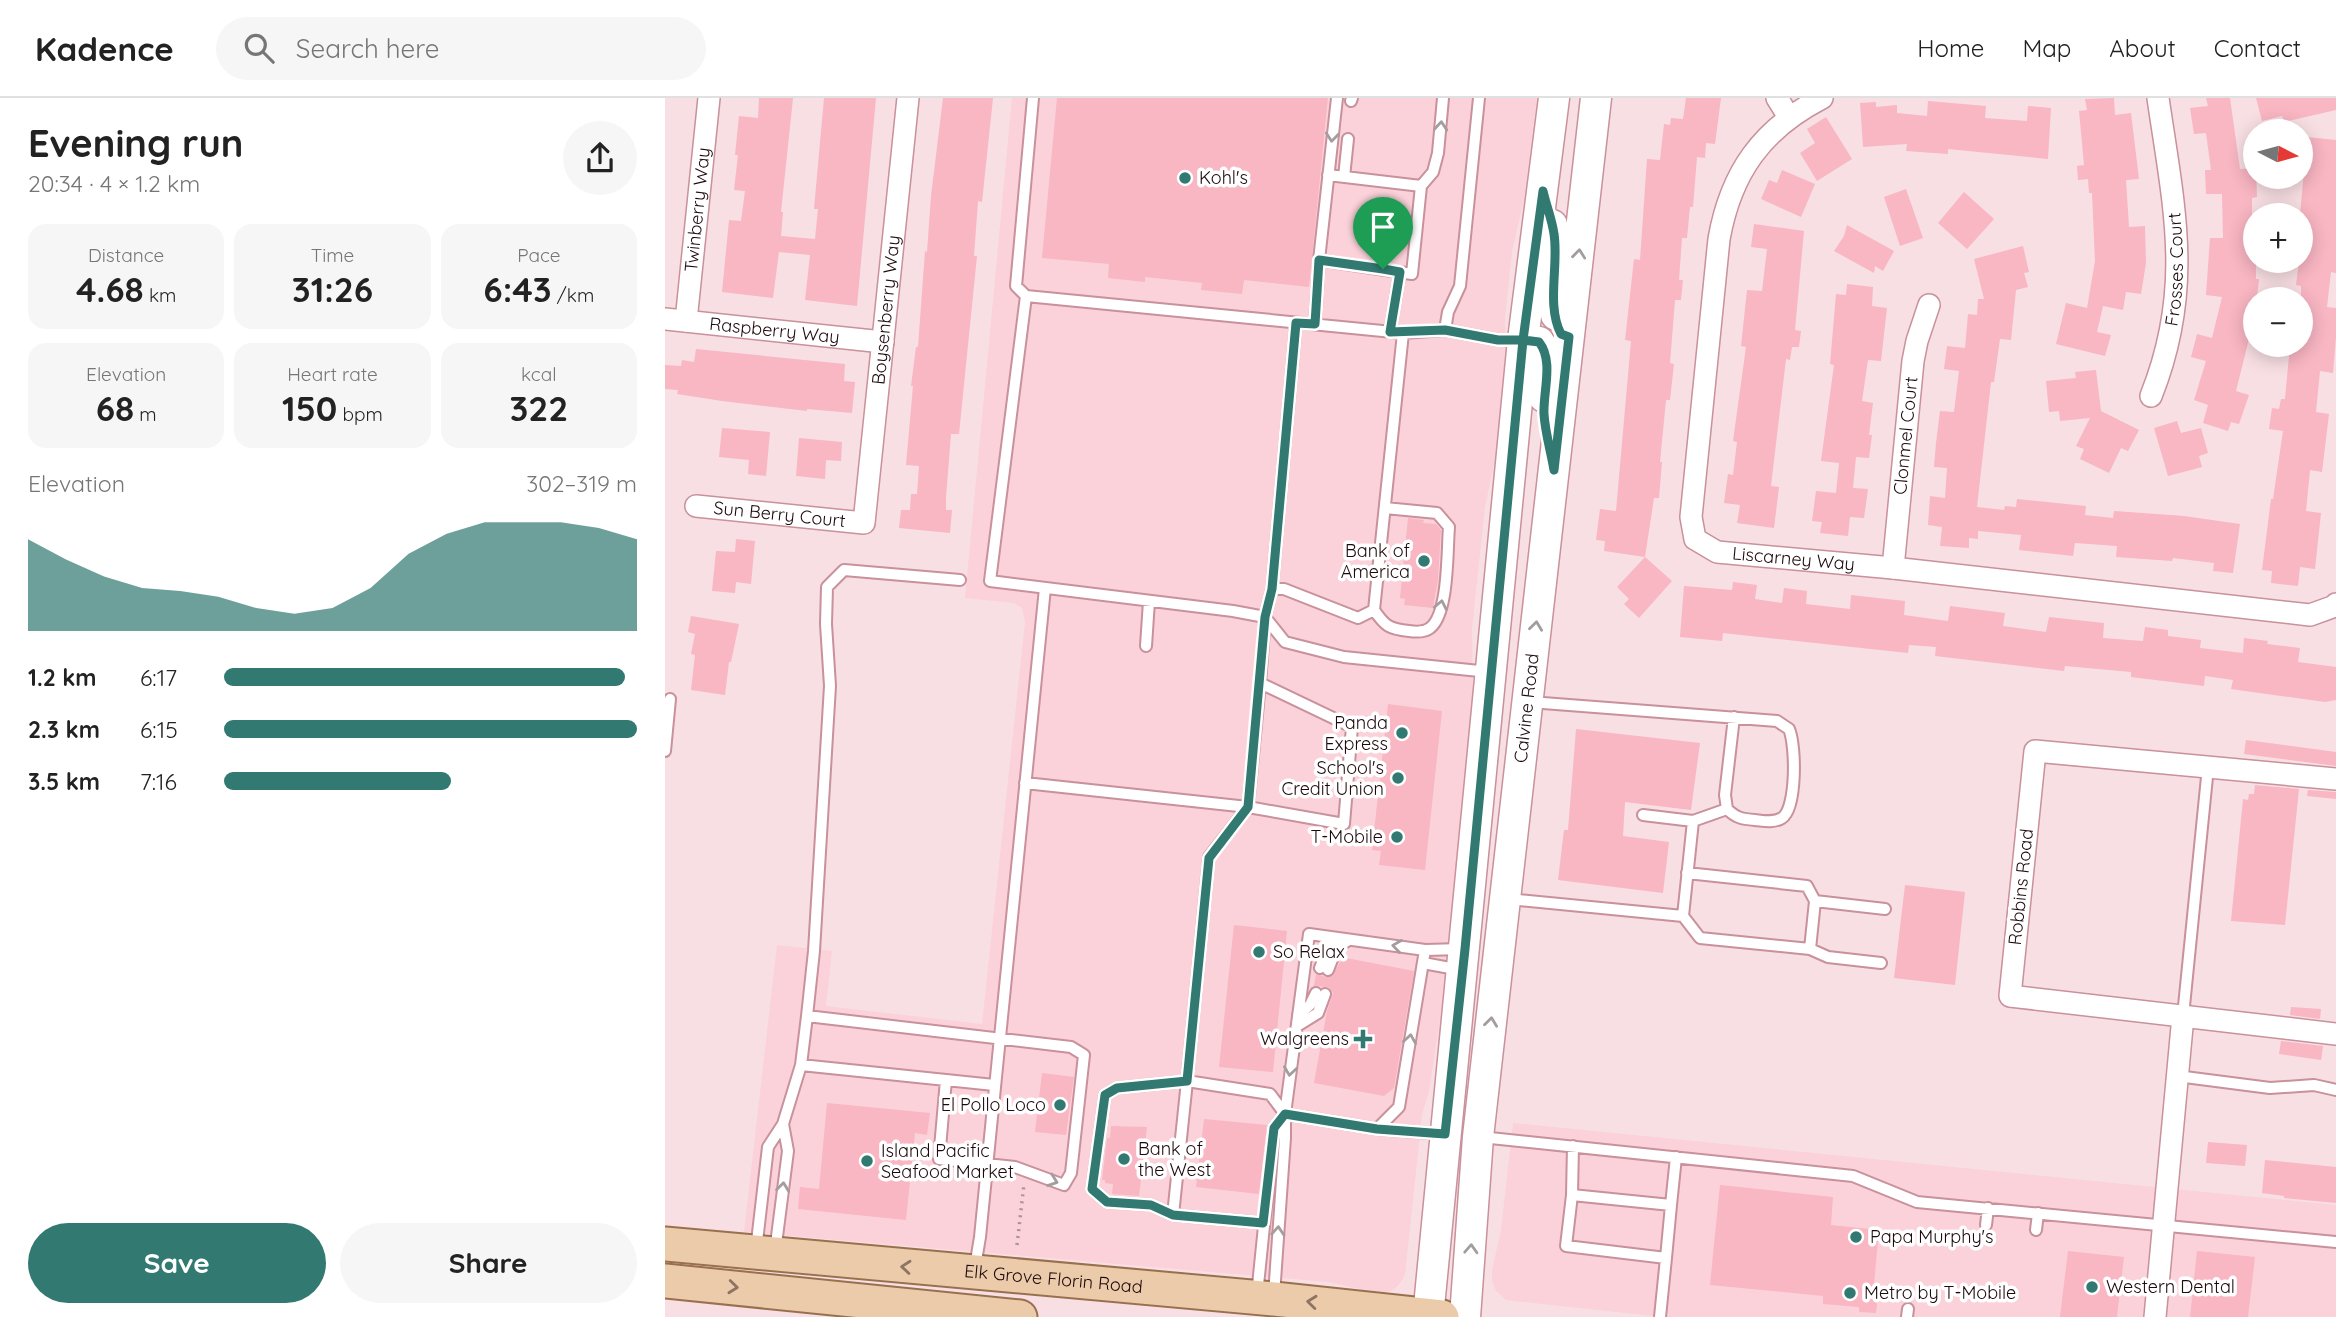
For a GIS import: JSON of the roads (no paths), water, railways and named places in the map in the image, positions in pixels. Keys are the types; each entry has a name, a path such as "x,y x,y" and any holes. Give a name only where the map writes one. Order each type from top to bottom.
{"main road":[{"name":"Calvine Road","path":"1433,1316 1445,1134 1523,340 1554,98"},
{"name":"Calvine Road","path":"1465,1317 1478,1137 1596,98"},
{"path":"1543,191 1554,234 1557,324 1561,334 1569,337"},
{"path":"1523,340 1539,342 1544,349 1544,415 1554,470"},
{"path":"1492,672 1504,681 1510,692 1505,772 1515,809"},
{"name":"Elk Grove Florin Road","path":"665,1244 1265,1298 1433,1316"},
{"path":"665,1280 903,1311 1020,1317"}],"street":[{"name":"Twinberry Way","path":"676,320 709,98"},
{"name":"Boysenberry Way","path":"864,523 908,98"},
{"path":"1777,98 1789,117"},
{"name":"Liscarney Way","path":"1822,98 1789,117 1755,150 1738,178 1723,217 1691,517 1695,539 1717,552 1893,568 2310,615 2336,604"},
{"name":"Frosses Court","path":"2151,396 2160,374 2172,327 2179,256 2158,98"},
{"name":"Clonmel Court","path":"1893,568 1913,360 1929,305"},
{"name":"Raspberry Way","path":"676,320 883,342"},
{"name":"Sun Berry Court","path":"696,506 864,523"},
{"name":"Robbins Road","path":"2336,779 2035,751 2010,996 2336,1034"},
{"path":"2155,1317 2183,1016"}],"lane":[{"path":"1033,98 1016,286 1025,296 1390,332 1445,330 1498,340 1523,340"},
{"path":"1315,324 1336,98"},
{"path":"1319,260 1354,260 1383,264 1412,274 1421,186 1433,172 1439,153 1443,98"},
{"path":"1445,330 1448,312 1460,286 1479,98"},
{"path":"1344,177 1348,139"},
{"path":"1328,175 1344,177 1364,185 1394,188 1421,186"},
{"path":"1390,332 1400,272"},
{"path":"1025,296 990,581 1265,617 1285,642 1344,657 1492,672"},
{"path":"1173,1215 1209,858 1248,807 1265,617 1272,589 1296,323"},
{"path":"1385,508 1437,513 1449,527 1443,599 1439,619 1429,630 1399,630 1384,625 1374,610 1403,333"},
{"path":"766,1254 768,1147 783,1124 801,1065 814,951 830,686 826,624 827,586 844,570 960,580"},
{"path":"974,1272 980,1237 1045,588"},
{"path":"1272,589 1284,589 1358,618 1374,610"},
{"path":"1146,646 1149,601"},
{"path":"1025,783 1248,807 1344,824 1352,727 1260,683"},
{"path":"665,751 670,699"},
{"path":"1527,702 1734,717 1777,721 1789,729 1795,754 1789,811 1781,819 1769,821 1737,818 1727,809 1725,796 1734,717"},
{"path":"2183,1016 2208,767"},
{"path":"1643,815 1693,821 1727,809"},
{"path":"1693,821 1683,916 1700,937 1810,949 1828,957 1881,963"},
{"path":"1687,873 1807,886 1815,901 1810,949"},
{"path":"1505,899 1683,916"},
{"path":"1815,901 1885,909"},
{"path":"1265,1298 1286,1138 1285,1114 1309,934 1425,950 1464,960"},
{"path":"1337,938 1329,946 1324,969 1336,947 1349,940"},
{"path":"1377,1129 1399,1107 1425,950"},
{"path":"1423,963 1464,960"},
{"path":"1297,1020 1321,993"},
{"path":"807,1016 1071,1047 1084,1055 1072,1173 1064,1185 1015,1167 939,1159 946,1080"},
{"path":"801,1065 994,1085"},
{"path":"2177,1076 2270,1088 2313,1086 2336,1090"},
{"path":"1263,1223 1173,1215 1151,1205 1107,1202 1092,1189 1105,1095 1117,1088 1187,1081 1271,1094 1285,1114 1377,1129 1445,1134"},
{"path":"1265,1298 1263,1223 1274,1128 1285,1114"},
{"path":"766,1254 787,1151 783,1124"},
{"path":"1478,1137 1853,1176 1917,1202 2336,1242"},
{"path":"1573,1146 1572,1195 1566,1246 1666,1258"},
{"path":"1660,1317 1677,1157"},
{"path":"1572,1195 1671,1205"},
{"path":"1986,1226 1988,1208"},
{"path":"2036,1230 2038,1213"}],"place":[{"name":"Kohl's","path":"1185,178"},
{"name":"Bank of America","path":"1424,561"},
{"name":"Panda Express","path":"1402,733"},
{"name":"School's Credit Union","path":"1398,778"},
{"name":"T-Mobile","path":"1397,837"},
{"name":"So Relax","path":"1259,952"},
{"name":"Walgreens","path":"1363,1039"},
{"name":"El Pollo Loco","path":"1060,1105"},
{"name":"Bank of the West","path":"1124,1159"},
{"name":"Island Pacific Seafood Market","path":"867,1161"},
{"name":"Papa Murphy's","path":"1856,1237"},
{"name":"Western Dental","path":"2092,1287"},
{"name":"Metro by T-Mobile","path":"1850,1293"}]}
